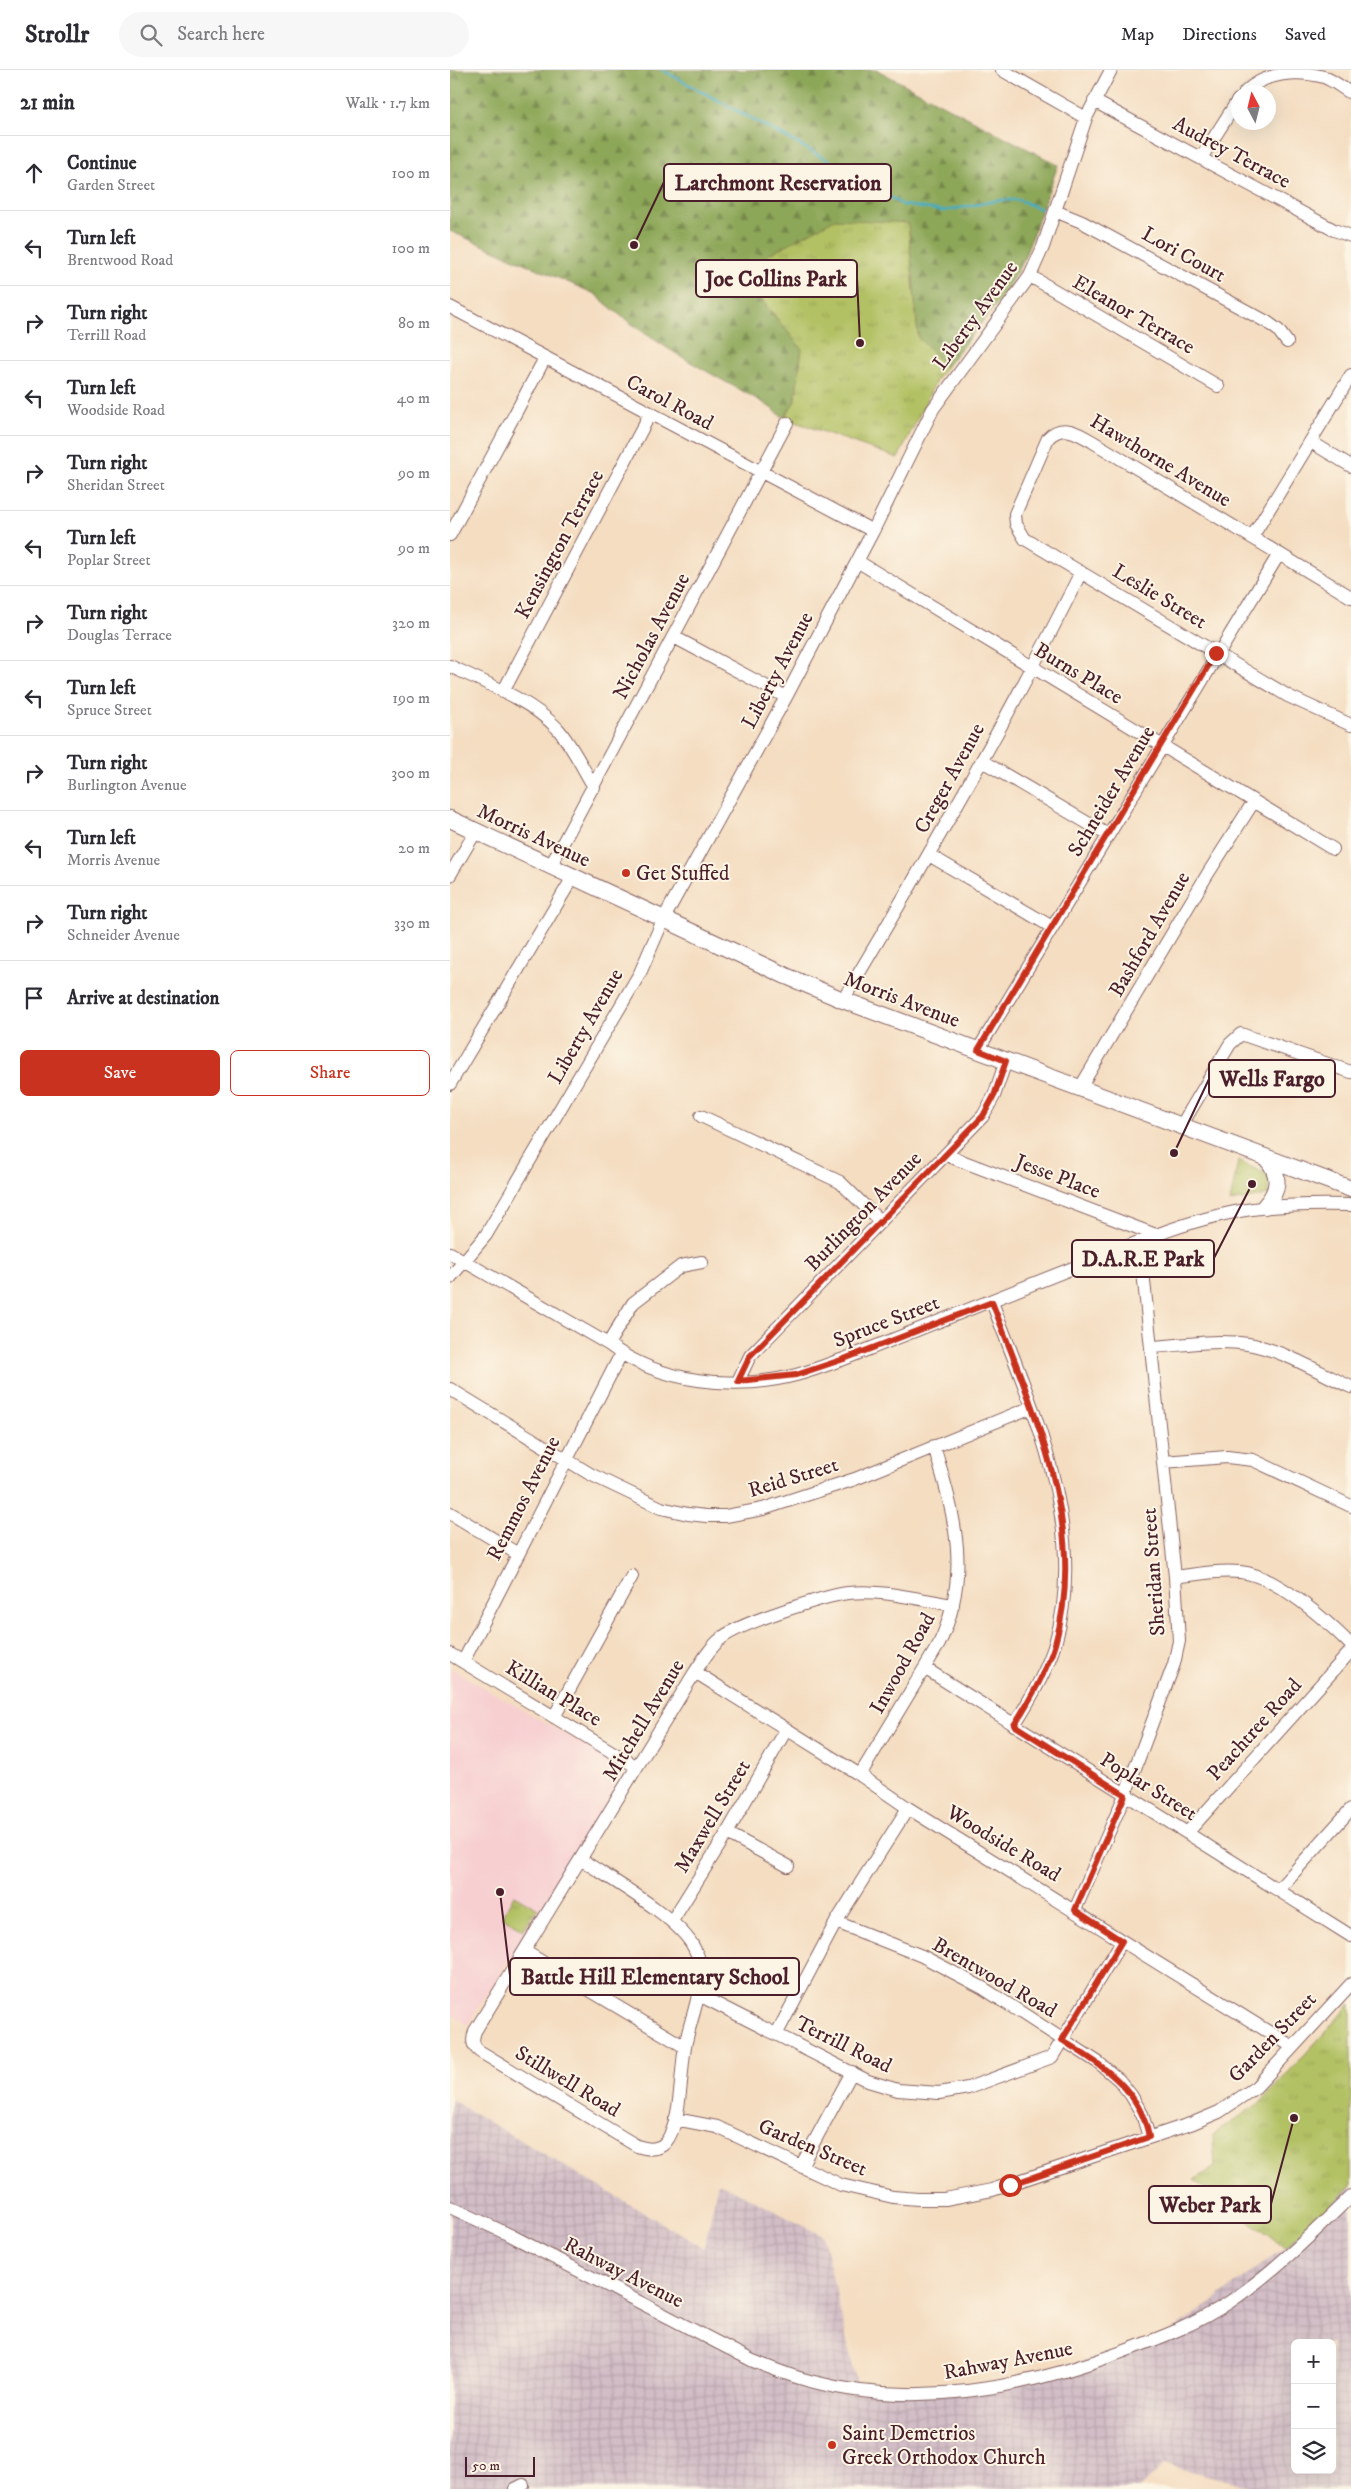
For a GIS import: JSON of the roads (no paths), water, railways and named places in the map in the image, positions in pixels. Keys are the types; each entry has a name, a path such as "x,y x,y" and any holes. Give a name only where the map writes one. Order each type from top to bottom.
{"main road":[{"name":"Morris Avenue","path":"450,819 550,867 843,1000 1351,1189"},
{"path":"1265,1206 1275,1191 1277,1180 1275,1170 1267,1159"}],"street":[{"path":"1002,70 1086,118"},
{"name":"Liberty Avenue","path":"450,1278 465,1263 486,1235 640,973 664,918 786,697 858,561 933,409 1030,276 1055,211 1086,118 1111,70"},
{"path":"1255,85 1265,78 1294,71 1324,77 1351,93"},
{"name":"Audrey Terrace","path":"1094,101 1334,230 1351,236"},
{"path":"1201,158 1231,111"},
{"name":"Lori Court","path":"1055,211 1082,222 1267,322 1278,330 1287,342"},
{"name":"Eleanor Terrace","path":"1030,276 1218,386"},
{"name":"Carol Road","path":"450,307 760,473 873,531"},
{"path":"450,535 545,358"},
{"path":"1252,537 1351,375"},
{"name":"Kensington Terrace","path":"503,692 650,414"},
{"name":"Nicholas Avenue","path":"550,867 787,423"},
{"name":"Hawthorne Avenue","path":"1081,572 1025,539 1016,524 1017,505 1048,438 1053,433 1063,430 1075,431 1351,597"},
{"path":"1311,442 1351,466"},
{"name":"Schneider Avenue","path":"978,1050 1162,746 1216,653 1279,554"},
{"name":"Burns Place","path":"858,561 1033,669 1333,849"},
{"name":"Leslie Street","path":"1081,572 1288,696 1351,725"},
{"name":"Creger Avenue","path":"843,1000 982,761 1033,669 1081,572"},
{"path":"674,637 786,697"},
{"path":"450,666 539,712 570,744 594,787"},
{"path":"982,761 1108,835"},
{"name":"Bashford Avenue","path":"1080,1088 1254,800"},
{"path":"450,875 476,831"},
{"path":"929,855 1052,927"},
{"path":"450,1084 573,877"},
{"path":"1181,1126 1230,1044 1241,1034 1351,1072"},
{"name":"Burlington Avenue","path":"738,1381 750,1356 983,1116 994,1096 1006,1061"},
{"path":"700,1116 840,1182 880,1221"},
{"name":"Jesse Place","path":"946,1155 1156,1236"},
{"name":"Spruce Street","path":"450,1253 608,1344 621,1354 666,1374 709,1381 738,1381 796,1375 844,1359 1156,1236 1208,1218 1265,1206 1351,1205"},
{"name":"Sheridan Street","path":"1075,1910 1125,1795 1174,1664 1179,1641 1180,1619 1176,1577 1140,1243"},
{"path":"608,1344 633,1302 681,1266 702,1262"},
{"path":"992,1302 1032,1407 1052,1468 1060,1513 1064,1559 1063,1605 1055,1644 1045,1671 1014,1725"},
{"path":"1152,1346 1211,1342 1248,1344 1268,1350 1351,1387"},
{"name":"Remmos Avenue","path":"463,1662 621,1354"},
{"name":"Reid Street","path":"450,1389 590,1474 651,1504 688,1514 726,1516 763,1509 855,1479 1032,1407"},
{"name":"Inwood Road","path":"860,1775 926,1669 949,1624 958,1577 957,1530 934,1446"},
{"path":"1163,1462 1228,1457 1253,1460 1351,1506"},
{"path":"450,1513 518,1554"},
{"path":"1176,1577 1243,1572 1272,1583 1310,1608 1351,1645"},
{"path":"554,1717 632,1576"},
{"name":"Mitchell Avenue","path":"475,2031 582,1860 695,1672 710,1649 723,1637 740,1627 839,1595 873,1593 953,1605"},
{"name":"Peachtree Road","path":"1187,1833 1351,1651"},
{"name":"Killian Place","path":"450,1654 637,1767"},
{"name":"Poplar Street","path":"926,1669 1351,1936"},
{"name":"Woodside Road","path":"695,1672 860,1775 908,1808 1293,2046"},
{"name":"Maxwell Street","path":"672,1921 727,1833 786,1730"},
{"path":"777,2033 836,1922 908,1808"},
{"path":"1278,1890 1351,1809"},
{"path":"727,1833 788,1866"},
{"path":"582,1860 672,1921 683,1931 695,1950 701,1972 685,2047 675,2119"},
{"name":"Brentwood Road","path":"836,1922 922,1956 982,1988 1099,2063 1127,2089 1142,2114 1149,2137"},
{"name":"Terrill Road","path":"697,1994 777,2033 868,2081 898,2090 924,2093 955,2090 1052,2057 1122,1941"},
{"path":"524,1951 685,2047"},
{"name":"Garden Street","path":"675,2119 717,2127 842,2185 867,2192 893,2197 945,2198 1001,2188 1193,2123 1240,2099 1270,2074 1293,2046 1351,1984"},
{"name":"Stillwell Road","path":"475,2031 472,2039 474,2046 479,2051 637,2146 646,2149 659,2148 666,2142 675,2119"},
{"path":"801,2166 852,2072"},
{"name":"Rahway Avenue","path":"450,2207 512,2236 753,2361 787,2374 811,2381 850,2388 902,2394 953,2394 1037,2379 1082,2366 1178,2332 1231,2301 1281,2264 1351,2196"}],"waterway":[{"path":"662,70 846,170 903,205 944,211 1000,200 1019,200 1041,209"}],"place":[{"name":"Larchmont Reservation","path":"634,245"},
{"name":"Joe Collins Park","path":"860,343"},
{"name":"Get Stuffed","path":"626,873"},
{"name":"Wells Fargo","path":"1174,1153"},
{"name":"D.A.R.E Park","path":"1252,1184"},
{"name":"Battle Hill Elementary School","path":"500,1892"},
{"name":"Weber Park","path":"1294,2118"},
{"name":"Saint Demetrios Greek Orthodox Church","path":"832,2445"}]}
